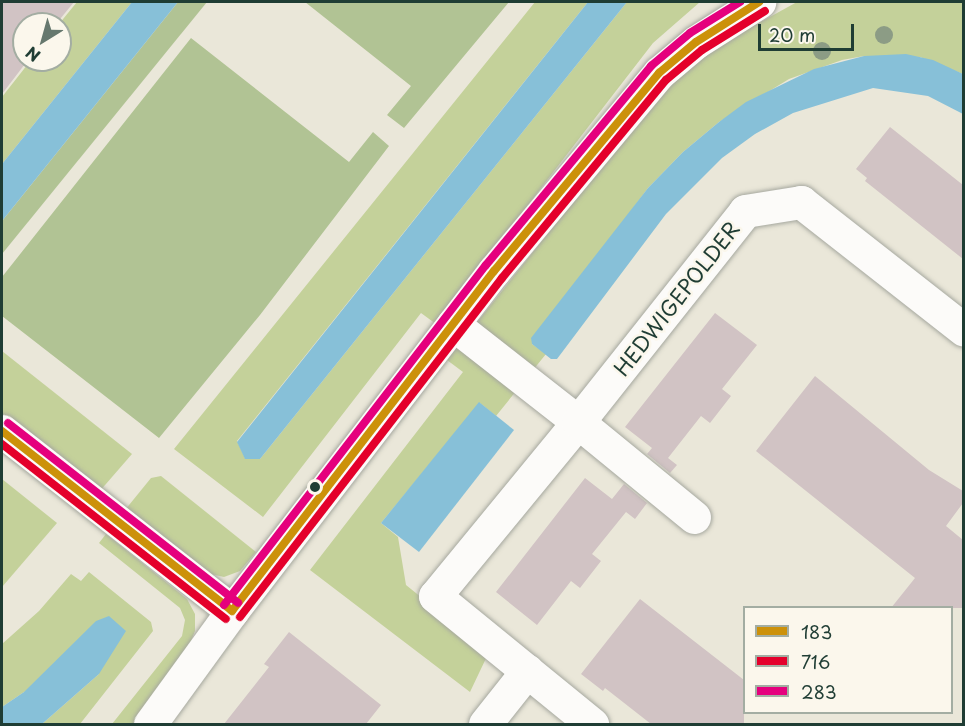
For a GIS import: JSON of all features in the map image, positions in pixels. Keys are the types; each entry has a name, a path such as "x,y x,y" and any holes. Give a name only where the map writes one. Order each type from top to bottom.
{"street":[{"path":"150,724 232,610 453,324 659,73 748,5"},
{"name":"HEDWIGEPOLDER","path":"592,724 435,596 578,422 745,211 801,202 963,330"},
{"path":"453,324 694,517"},
{"path":"2,431 232,610"},
{"path":"485,724 527,671"}],"green space":[{"path":"77,2 132,2 2,164 2,97 22,72 72,72 72,12 69,12"},
{"path":"178,2 207,2 2,254 2,221"},
{"path":"305,2 509,2 404,128 387,115 411,86"},
{"path":"535,2 588,2 237,441 245,458 260,459 627,2 700,2 653,43 436,324 421,313 263,517 174,449"},
{"path":"797,2 963,2 963,74 920,57 864,56 842,60 789,79 719,122 683,152 648,188 532,344 546,354 496,416 480,403 381,523 398,537 406,585 489,652 470,692 310,570 463,372 447,360 671,79 715,47"},
{"path":"191,38 349,162 373,132 389,146 260,315 159,438 2,316 2,277"},
{"path":"2,351 132,454 99,492 2,417"},
{"path":"161,476 256,552 240,571 224,577 206,573 125,510 151,478"},
{"path":"2,479 57,523 2,587"},
{"path":"106,534 187,599 195,614 195,631 188,648 133,724 112,724 182,636 185,620 180,608 99,543"},
{"path":"89,572 151,622 153,631 80,724 42,724 99,674 24,692 2,707 2,644 39,611 71,574 81,581"}],"water":[{"path":"132,2 178,2 2,221 2,164"},
{"path":"588,2 627,2 260,459 245,459 237,442"},
{"path":"906,54 933,60 963,74 963,114 928,96 873,88 793,113 755,134 722,158 666,214 557,359 551,359 532,344 531,338 648,188 683,152 719,122 746,102 814,69 864,56"},
{"path":"479,402 514,430 419,552 381,523"},
{"path":"109,616 126,631 99,674 42,724 2,724 2,707 24,692 96,621"}],"building":[{"path":"2,2 74,2 66,12 12,12 12,72 19,72 2,94"},
{"path":"890,127 963,185 963,259 865,181 867,178 856,169"},
{"path":"715,313 757,345 722,389 731,396 710,423 701,416 668,458 677,465 670,473 647,454 652,448 625,427"},
{"path":"815,376 929,470 963,491 963,503 946,526 963,540 963,608 893,606 915,578 756,451"},
{"path":"585,478 612,499 624,484 647,503 635,519 626,512 592,554 601,561 580,588 571,581 537,625 496,592"},
{"path":"640,599 743,679 744,724 651,724 605,688 603,691 581,674"},
{"path":"289,632 381,705 366,724 224,724 269,667 264,664"}],"transit line":[{"name":"283","path":"224,605 486,265 651,66 690,33 740,2"},
{"name":"183","path":"232,611 494,271 659,73 696,42 759,2"},
{"name":"716","path":"240,617 502,278 666,80 702,50 765,11"},
{"name":"283","path":"8,423 238,603"},
{"name":"183","path":"2,431 232,611"},
{"name":"716","path":"2,444 226,619"}]}
